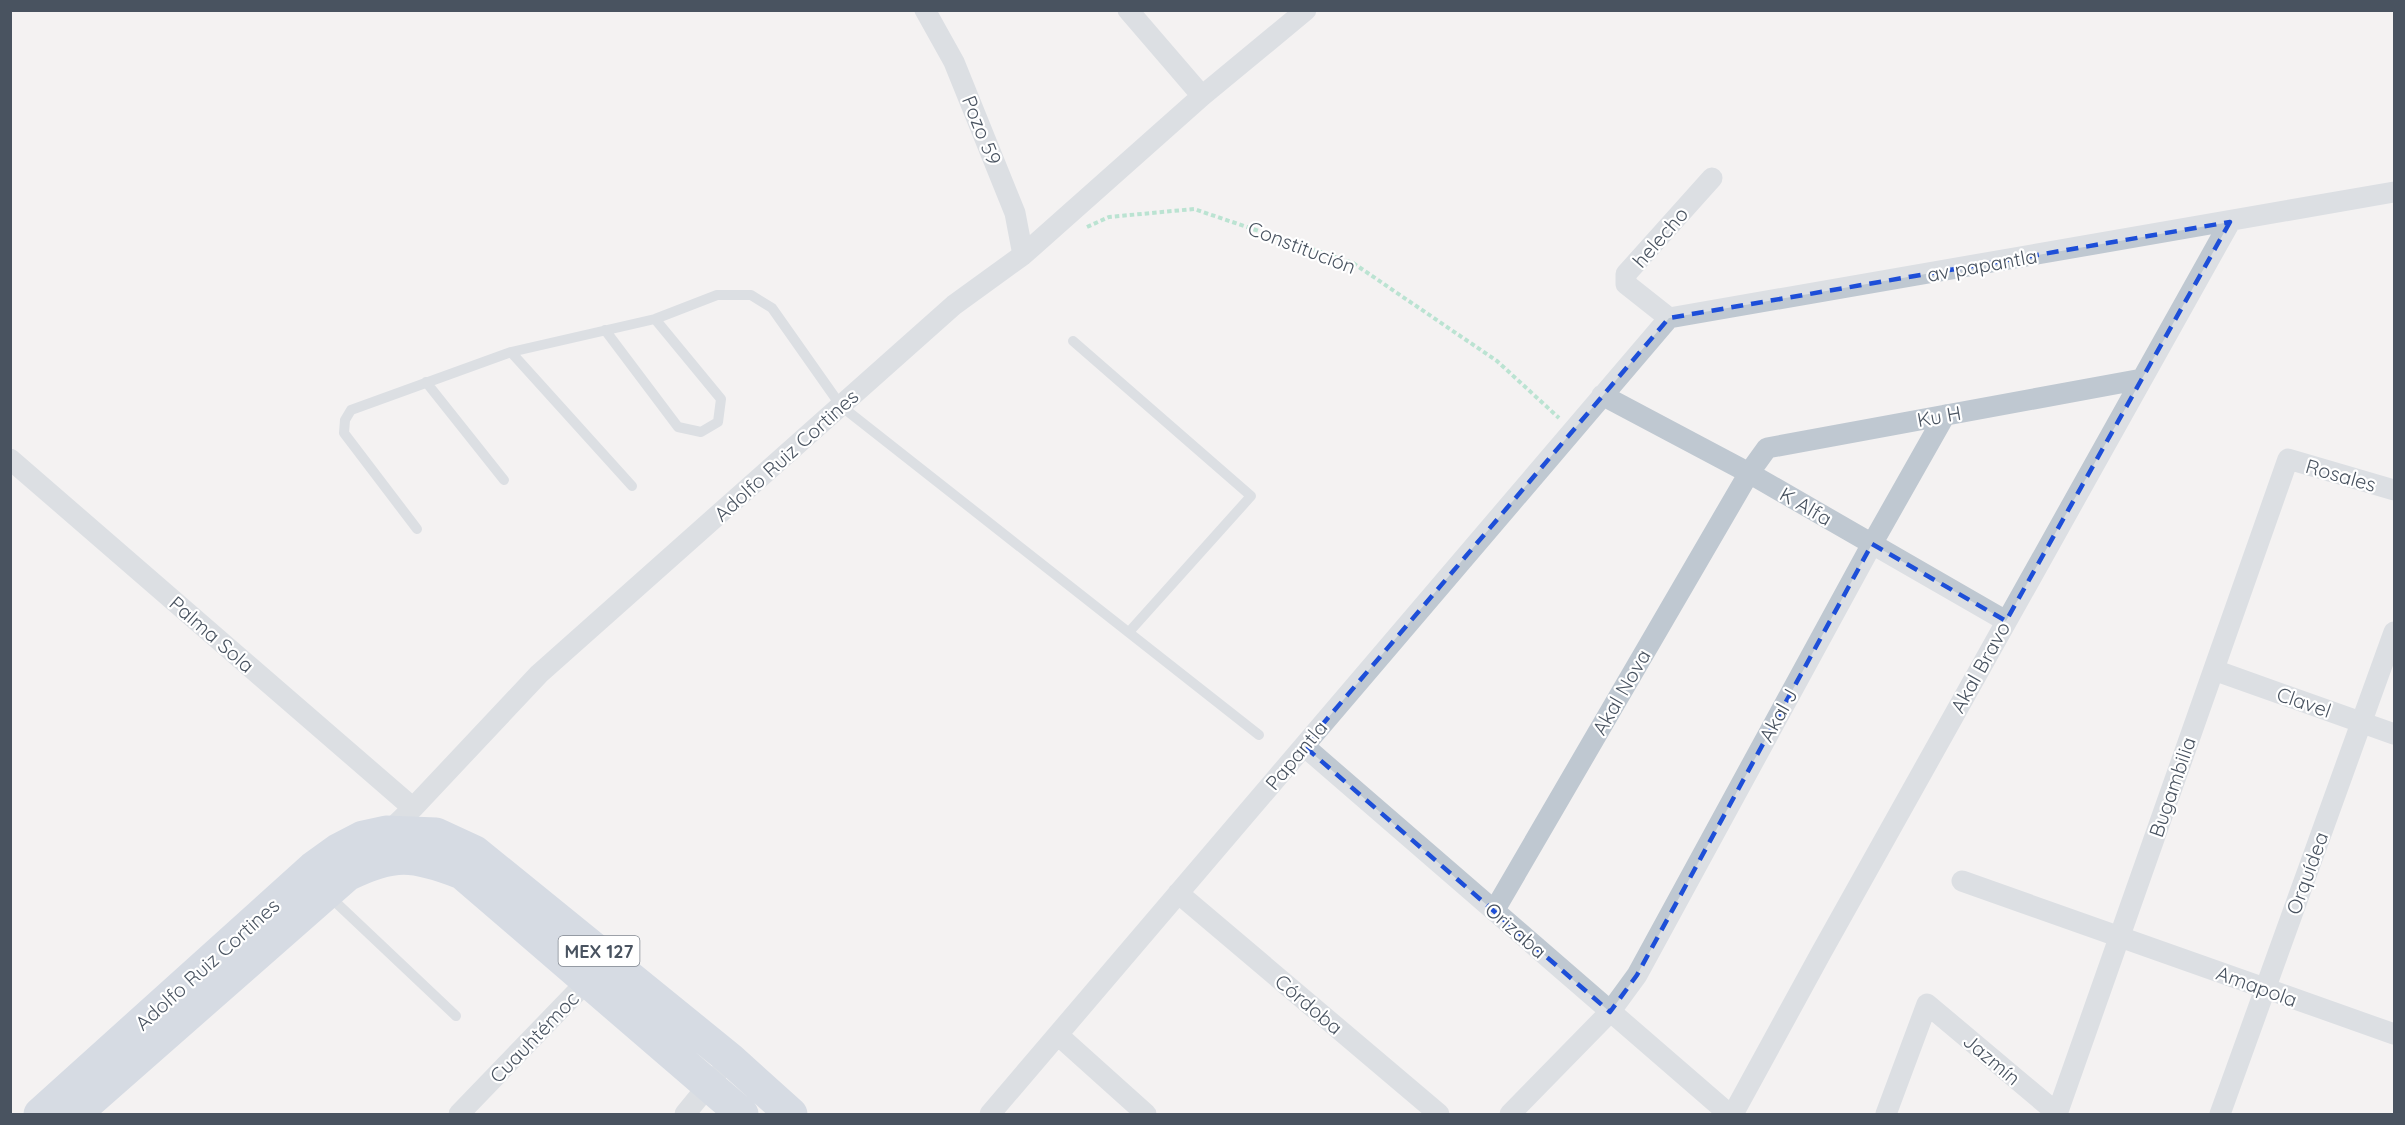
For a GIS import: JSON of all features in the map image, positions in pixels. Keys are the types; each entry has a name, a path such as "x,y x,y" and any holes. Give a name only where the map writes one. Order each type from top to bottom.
{"main road":[{"name":"Adolfo Ruiz Cortines","path":"40,1114 314,868 338,850 363,837 381,846 75,1114"},
{"name":"MEX 127","path":"381,846 462,873 598,970 730,1059 791,1114"},
{"name":"MEX 127","path":"598,970 708,1086 742,1114"}],"street":[{"name":"Pozo 59","path":"925,10 954,62 1015,213 1023,255"},
{"path":"1128,10 1202,96"},
{"name":"Adolfo Ruiz Cortines","path":"381,846 413,808 539,674 954,305 1023,255 1202,96 1306,10"},
{"name":"helecho","path":"1669,318 1626,284 1626,274 1712,178"},
{"name":"av papantla","path":"1669,318 2394,192"},
{"name":"Akal Bravo","path":"1731,1114 2230,222"},
{"path":"1602,395 1669,318"},
{"name":"Ku H","path":"1749,473 1767,448 2142,379"},
{"name":"Papantla","path":"990,1114 1602,395"},
{"name":"K Alfa","path":"1602,395 1749,473 2006,621"},
{"name":"Akal J","path":"1510,1114 1610,1012 1636,975 1945,415"},
{"name":"Palma Sola","path":"10,459 413,808"},
{"name":"Rosales","path":"2288,459 2394,490"},
{"name":"Bugambilia","path":"2058,1114 2288,459"},
{"name":"Akal Nova","path":"1494,911 1749,473"},
{"name":"Orquídea","path":"2220,1114 2394,632"},
{"name":"Clavel","path":"2214,670 2394,734"},
{"name":"Orizaba","path":"1304,746 1731,1114"},
{"name":"Amapola","path":"1962,881 2394,1034"},
{"name":"Córdoba","path":"1178,893 1439,1114"},
{"name":"Cuauhtémoc","path":"459,1114 598,970"},
{"name":"Jazmín","path":"1886,1114 1927,1004 2058,1114"},
{"path":"1058,1035 1146,1114"},
{"path":"685,1114 730,1059"}],"lane":[{"path":"417,529 344,434 345,420 351,410 510,352 655,319 717,295 751,295 772,308 841,406 1260,735"},
{"path":"605,330 678,426 701,432 718,422 721,399 655,319"},
{"path":"1073,341 1251,496 1129,632"},
{"path":"510,352 632,486"},
{"path":"426,382 504,480"},
{"path":"326,893 456,1016"}],"path":[{"name":"Constitución","path":"1077,231 1109,217 1194,209 1353,263 1497,361 1572,430"}],"highlighted area":[{"path":"2230,222 2006,621 1872,544 1637,975 1610,1012 1304,746 1669,318"}]}
